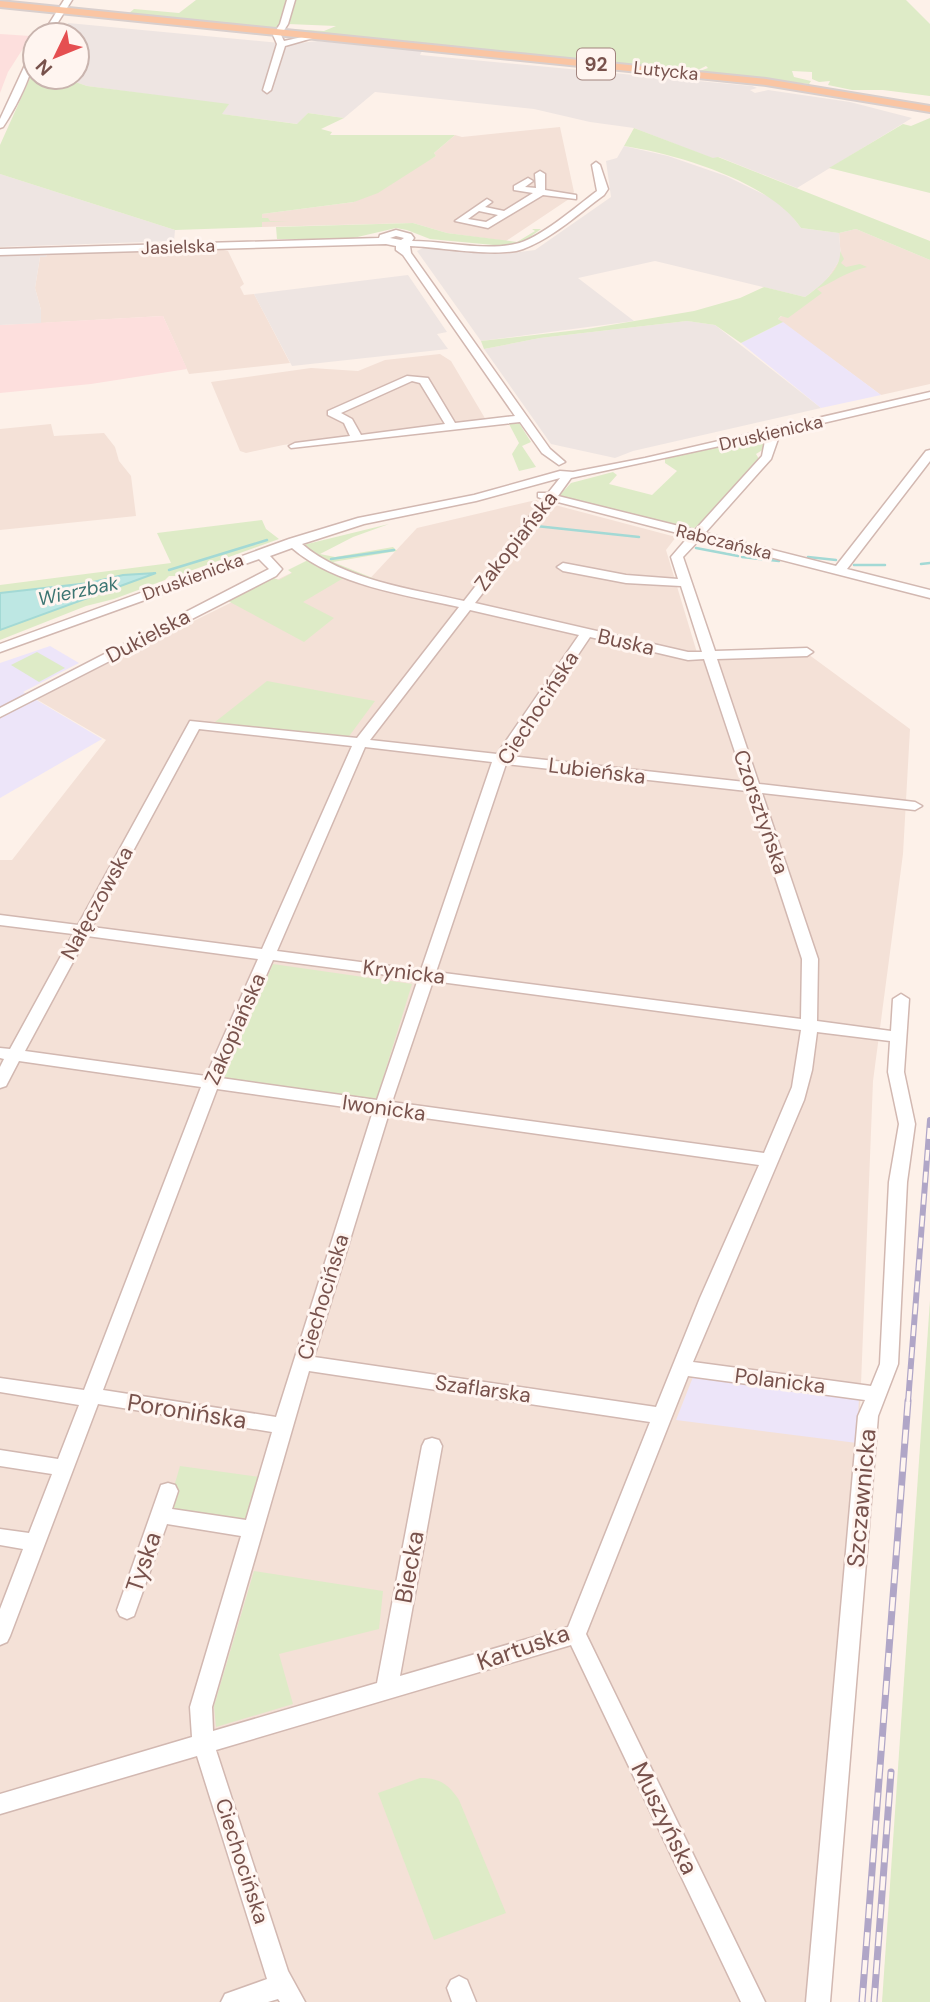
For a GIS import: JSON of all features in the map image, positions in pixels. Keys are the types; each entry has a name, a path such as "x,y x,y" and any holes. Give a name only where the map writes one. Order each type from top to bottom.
{"main road":[{"name":"Lutycka","path":"0,4 59,14 83,13 775,83 930,109"}],"street":[{"path":"55,21 68,0"},
{"path":"267,90 281,44 276,35 284,24 291,0"},
{"name":"Lutycka","path":"281,44 316,36"},
{"path":"0,125 21,79"},
{"name":"Jasielska","path":"0,252 356,240 495,249 527,245 601,193 603,189 596,165"},
{"path":"540,174 541,192"},
{"path":"528,181 517,188 573,197"},
{"path":"487,202 460,221 488,225 541,192"},
{"path":"477,208 506,214"},
{"path":"397,242 561,470"},
{"path":"356,438 348,421 332,413 419,378 424,380 452,427"},
{"name":"Druskienicka","path":"0,648 293,542 520,486 561,470 648,461 930,395"},
{"path":"295,446 523,418"},
{"path":"696,535 767,457 772,439 770,433"},
{"path":"839,571 930,453"},
{"name":"Zakopiańska","path":"0,1636 211,1083 360,744 549,498 561,470"},
{"name":"Rabczańska","path":"520,486 549,498 930,594"},
{"name":"Czorsztyńska","path":"696,535 677,557 810,960 807,1025 796,1100"},
{"name":"Buska","path":"293,542 311,558 370,583 688,656 807,652"},
{"name":"Dukielska","path":"0,713 272,573 276,569 273,564 260,553"},
{"path":"563,567 626,579 684,583"},
{"name":"Ciechocińska","path":"233,2002 288,1994 203,1742 201,1707 283,1426 382,1108 500,760 586,634"},
{"name":"Lubieńska","path":"195,724 915,806"},
{"name":"Nałęczowska","path":"0,1082 7,1054 82,930 195,724"},
{"name":"Krynicka","path":"0,920 425,975 607,995 898,1037"},
{"name":"Szczawnicka","path":"818,2002 869,1416 889,1364 898,1182 907,1124 896,1072 901,999"},
{"name":"Iwonicka","path":"7,1054 768,1160"},
{"name":"Kartuska","path":"0,1804 576,1634 682,1368 768,1160 796,1100"},
{"name":"Szaflarska","path":"303,1363 663,1416"},
{"name":"Polanicka","path":"682,1368 878,1394"},
{"name":"Poronińska","path":"0,1385 283,1426"},
{"name":"Biecka","path":"387,1689 432,1446"},
{"path":"0,1458 65,1468"},
{"name":"Tyska","path":"127,1610 168,1491"},
{"name":"Tyska","path":"160,1515 253,1529"},
{"path":"0,1537 36,1543"},
{"name":"Muszyńska","path":"576,1634 753,2002"}],"shaded area":[{"path":"91,25 290,44 318,41 422,51 420,55 752,86 757,88 750,90 755,93 768,90 850,102 912,118 797,188 719,157 714,159 634,128 590,122 534,109 375,92 344,118 308,113 298,124 221,114 228,105 91,87"},
{"path":"0,34 21,35 21,52 8,72 0,93"},
{"path":"560,127 574,192 569,199 506,241 447,233 413,223 262,227 262,214 354,202 436,156 434,153 455,135 462,137"},
{"path":"624,146 668,156 726,176 773,199 788,211 801,228 839,233 841,258 825,282 805,297 655,261 578,278 634,321 481,341 417,251 423,248 503,254 535,250 611,197 606,161 617,158"},
{"path":"0,174 175,230 174,241 0,247"},
{"path":"856,229 930,260 930,384 881,395 778,319 825,282 841,258 839,233"},
{"path":"220,249 228,251 244,284 240,287 244,295 254,294 290,363 189,374 163,316 41,323 41,310 35,288 40,257 46,257 47,254"},
{"path":"47,254 46,257 40,257 35,288 41,310 41,323 0,325 0,256"},
{"path":"408,275 447,332 437,334 448,349 292,366 254,294"},
{"path":"163,316 187,369 91,384 0,393 0,325"},
{"path":"687,321 715,325 821,408 633,451 615,458 551,444 484,349 540,338"},
{"path":"783,322 881,395 821,408 741,343"},
{"path":"440,354 451,361 486,420 283,445 246,453 240,451 211,382 311,368 358,371 385,360"},
{"path":"51,424 54,436 104,433 115,447 119,461 131,476 136,516 0,530 0,429"},
{"path":"536,500 676,537 666,550 698,656 808,654 910,729 903,854 873,1081 858,1460 812,2002 0,2002 0,860 12,860 106,740 36,699 309,564 363,586 417,528"},
{"path":"50,646 79,663 23,692 102,739 0,798 0,663"},
{"path":"693,1377 859,1397 857,1443 676,1420"}],"green space":[{"path":"196,0 286,0 282,23 275,29 128,14 134,9 179,13"},
{"path":"296,0 906,0 930,24 930,96 883,90 852,90 828,85 830,81 819,82 812,79 812,72 792,71 794,77 811,81 809,84 697,72 708,68 706,66 694,72 599,61 609,51 594,60 581,60 311,33 289,29 324,31 336,26 288,24"},
{"path":"91,87 229,104 222,114 297,124 308,113 344,118 321,129 332,132 330,135 455,135 434,153 436,156 378,193 354,202 262,214 262,218 268,218 270,221 289,221 262,222 262,227 175,230 0,174 0,145 24,91 91,91"},
{"path":"930,118 930,193 829,168 903,124 911,126"},
{"path":"634,128 713,158 718,157 930,241 930,260 856,229 839,233 801,228 787,212 746,184 695,163 624,146"},
{"path":"413,223 447,233 517,242 535,231 532,229 541,229 523,242 504,246 430,239 396,228 349,239 277,239 276,227"},
{"path":"840,251 844,259 841,263 846,267 860,264 867,267 817,289 822,293 788,318 781,316 778,319 783,322 741,343 715,325 687,321 540,338 484,349 481,341 587,329 694,311 740,298 764,287 805,297 833,271 840,258"},
{"path":"519,423 531,442 522,446 536,467 519,471 512,454 519,443 509,424"},
{"path":"756,438 766,441 767,447 756,454 759,459 710,514 692,530 559,496 571,483 613,472 617,475 609,484 652,495 677,471 665,463 665,459"},
{"path":"262,520 266,529 279,539 176,576 169,576 165,580 114,599 86,606 0,640 0,585 171,563 157,533"},
{"path":"389,524 353,537 320,554 335,557 393,547 397,551 333,562 380,581 376,583 314,557 303,545"},
{"path":"308,560 347,576 303,602 334,618 304,642 228,601 274,578 279,580 292,573 288,570"},
{"path":"37,652 65,668 39,682 11,665"},
{"path":"267,681 375,701 347,739 215,722"},
{"path":"273,964 412,984 376,1101 223,1079"},
{"path":"930,1300 930,2002 882,2002"},
{"path":"180,1466 260,1477 245,1526 166,1514"},
{"path":"254,1571 383,1591 379,1629 279,1654 293,1704 216,1727 214,1706"},
{"path":"420,1778 443,1783 459,1800 506,1913 434,1940 378,1793"}],"water":[{"path":"156,573 0,630 0,593 89,583 123,575"}],"waterway":[{"name":"Wierzbak","path":"536,526 639,537"},
{"name":"Wierzbak","path":"169,570 267,540"},
{"name":"Wierzbak","path":"696,548 738,556"},
{"name":"Wierzbak","path":"331,559 394,550"},
{"name":"Wierzbak","path":"742,557 779,561"},
{"name":"Wierzbak","path":"808,557 836,560"},
{"name":"Wierzbak","path":"921,564 930,563"},
{"name":"Wierzbak","path":"854,565 885,565"}],"railway":[{"path":"908,1402 930,1120"},
{"path":"862,2002 908,1401"},
{"path":"874,2002 891,1772"}]}
